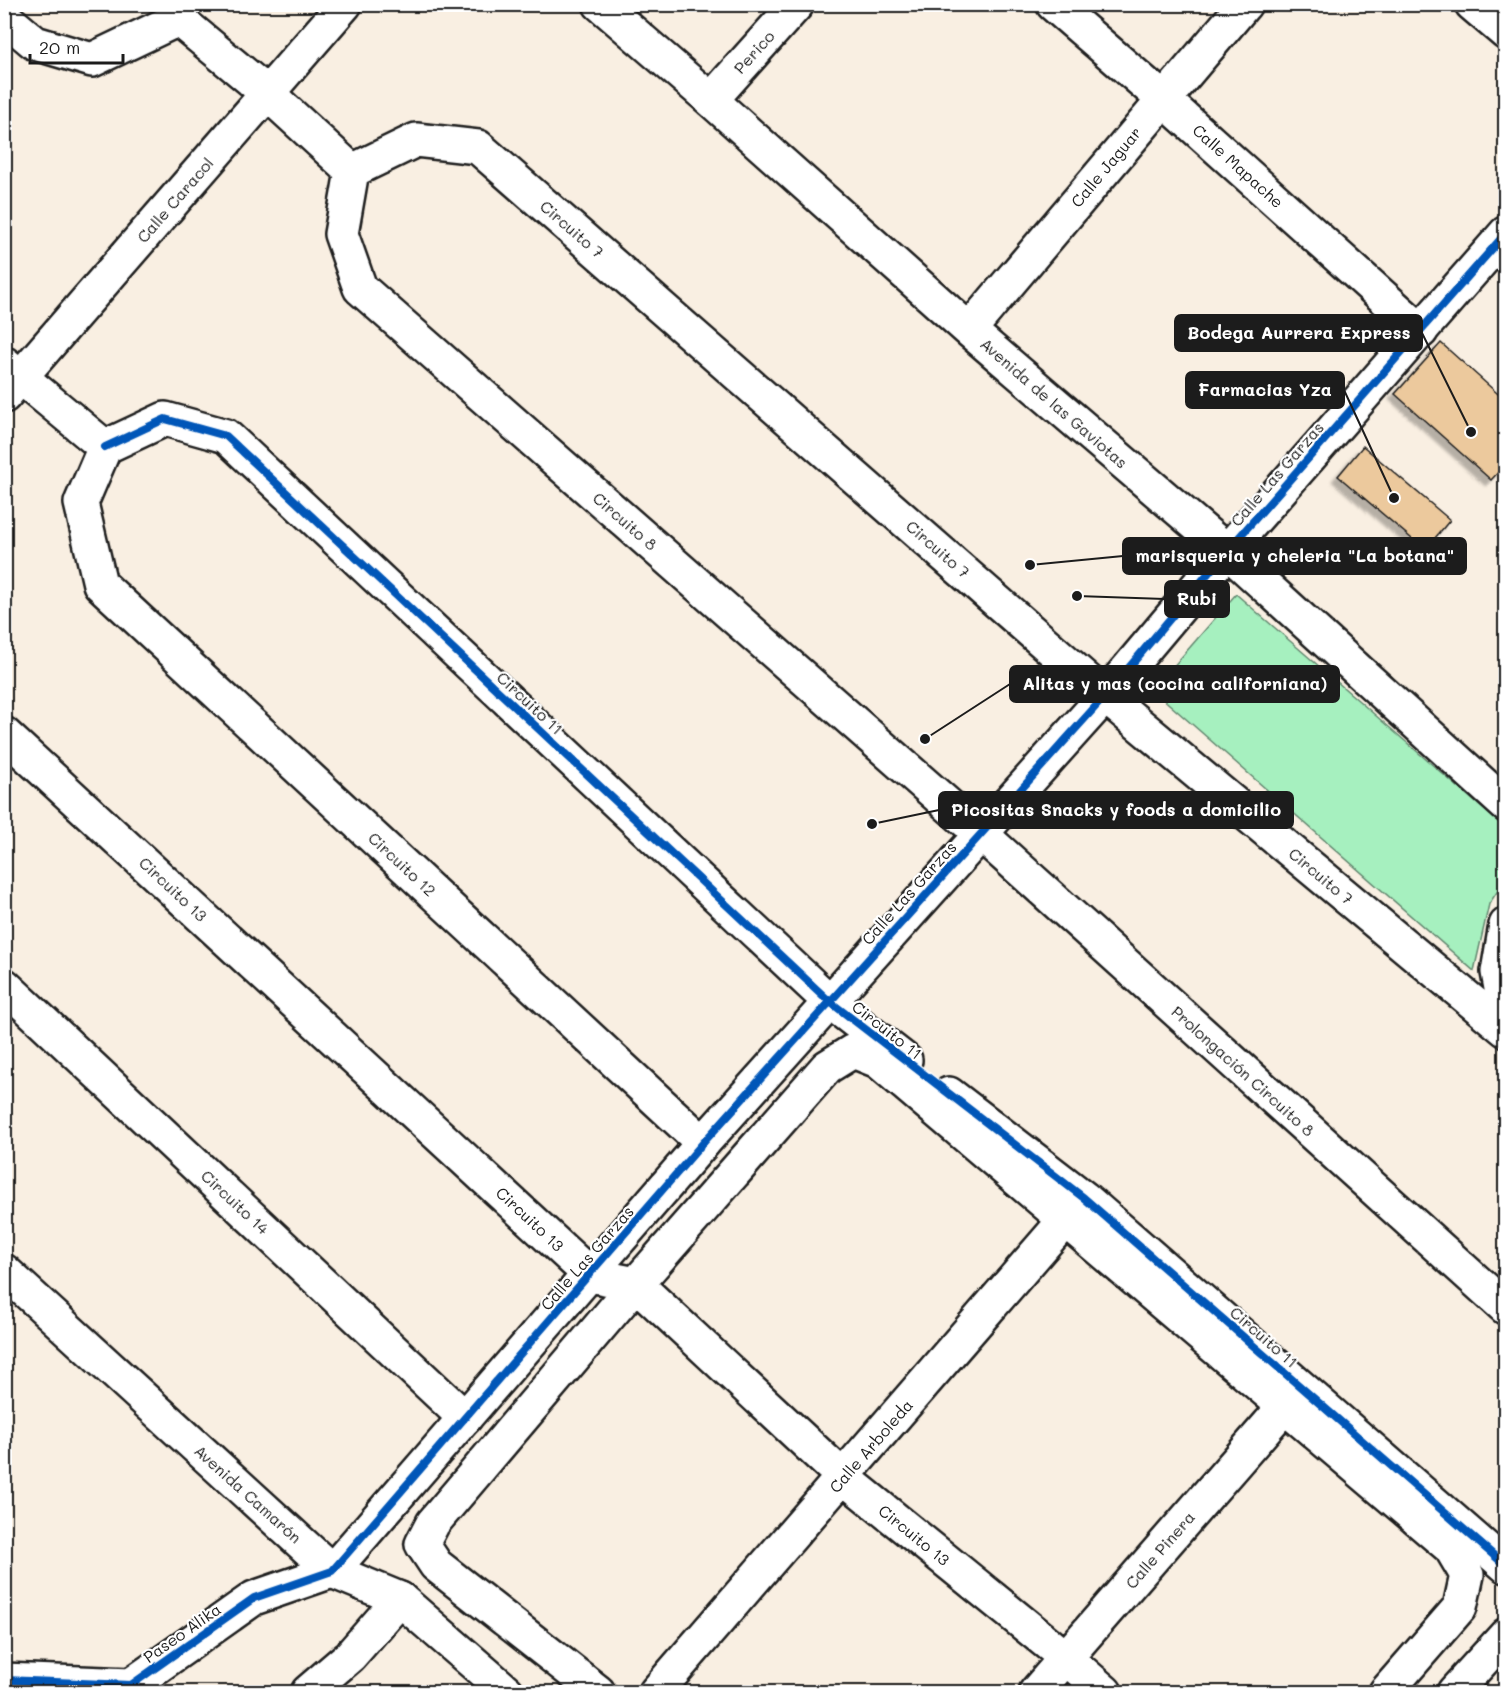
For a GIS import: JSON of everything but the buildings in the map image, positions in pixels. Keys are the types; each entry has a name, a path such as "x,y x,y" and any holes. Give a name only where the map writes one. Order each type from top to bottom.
{"street":[{"name":"Calle Caracol","path":"10,379 345,4"},
{"name":"Avenida de las Gaviotas","path":"600,4 969,330 1227,551 1506,805"},
{"name":"Perico","path":"711,100 797,4"},
{"name":"Calle Mapache","path":"1053,4 1163,99 1421,331"},
{"name":"Calle Jaguar","path":"969,330 1245,4"},
{"path":"1472,4 1506,33"},
{"path":"4,17 35,43 92,60 180,12 352,171"},
{"name":"Circuito 7","path":"352,171 416,141 478,147 1105,696 1506,1030"},
{"name":"Circuito 8","path":"352,171 341,234 360,288 981,834"},
{"name":"Calle Las Garzas","path":"332,1571 703,1143 1105,696 1227,551 1506,233"},
{"path":"10,379 105,447"},
{"name":"Circuito 11","path":"105,447 165,419 226,436 829,1001 1331,1431 1506,1566"},
{"name":"Circuito 12","path":"105,447 81,503 100,584 703,1143"},
{"name":"Circuito 13","path":"4,734 590,1275"},
{"name":"Prolongación Circuito 8","path":"981,834 1506,1308"},
{"path":"1506,925 1498,972 1506,1015"},
{"name":"Circuito 14","path":"4,985 465,1418"},
{"path":"598,1692 436,1565 422,1544 433,1523 636,1284 827,1067 853,1051 878,1061 1075,1210 1284,1407 1331,1431 1450,1548 1467,1575 1460,1607 1386,1692"},
{"name":"Calle Arboleda","path":"656,1692 1075,1210"},
{"name":"Avenida Camarón","path":"4,1271 332,1571 400,1599 507,1692"},
{"path":"590,1275 636,1284"},
{"name":"Circuito 13","path":"636,1284 843,1477 1105,1692"},
{"name":"Calle Pinera","path":"1036,1692 1284,1407"},
{"name":"Paseo Alika","path":"4,1680 131,1689 254,1598 332,1571"},
{"path":"308,1692 350,1656 400,1599"},
{"path":"1454,1692 1506,1635"}],"green space":[{"path":"1236,594 1505,828 1505,880 1489,904 1474,971 1153,690"}],"cycle path":[{"path":"4,1680 131,1685 254,1598 332,1571 703,1143 1105,696 1227,551 1506,233"},
{"path":"105,447 165,419 226,436 829,1001 1084,1198 1506,1566"}],"place":[{"name":"Bodega Aurrera Express","path":"1471,432"},
{"name":"Farmacias Yza","path":"1394,498"},
{"name":"marisqueria y cheleria \"La botana\"","path":"1030,565"},
{"name":"Rubi","path":"1077,596"},
{"name":"Alitas y mas (cocina californiana)","path":"925,739"},
{"name":"Picositas Snacks y foods a domicilio","path":"872,824"}]}
